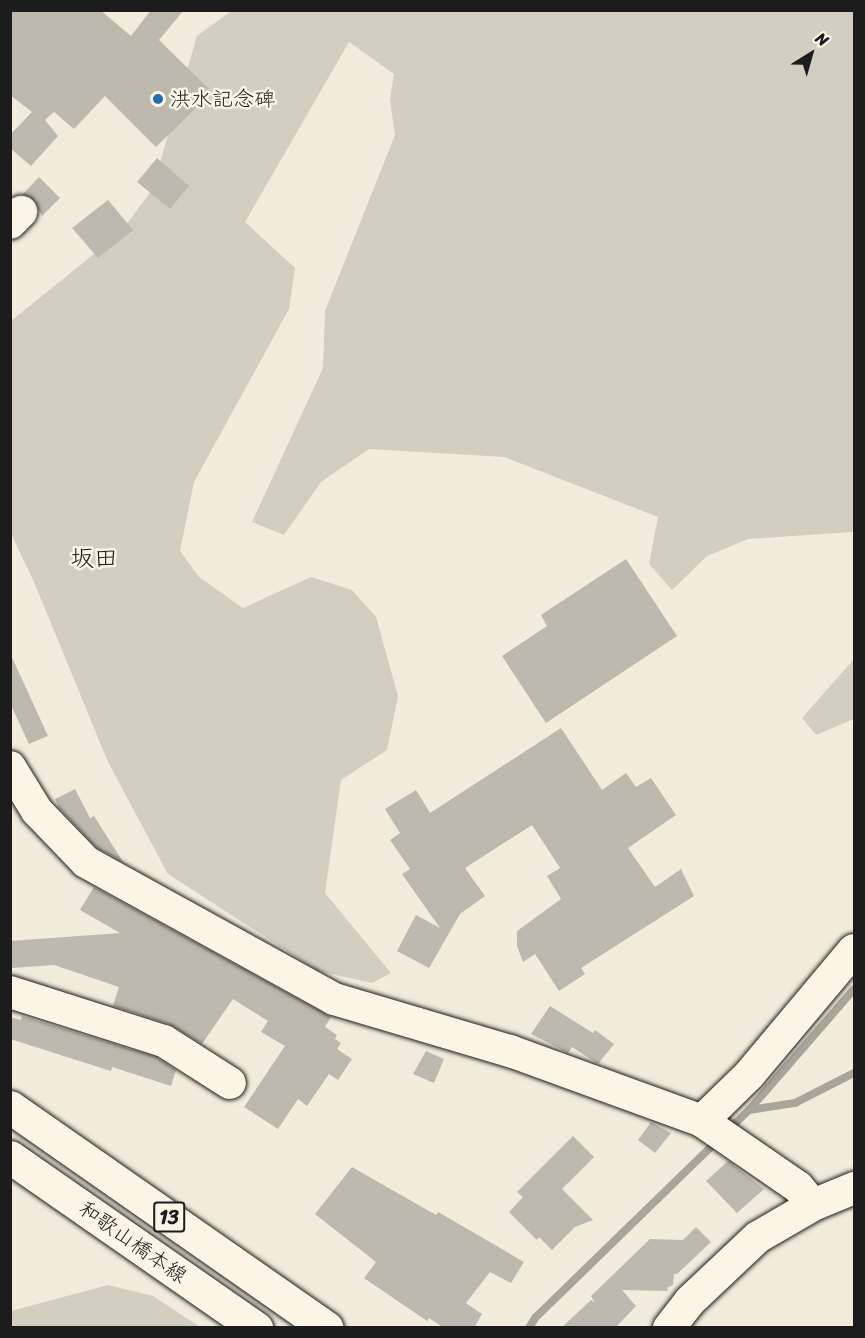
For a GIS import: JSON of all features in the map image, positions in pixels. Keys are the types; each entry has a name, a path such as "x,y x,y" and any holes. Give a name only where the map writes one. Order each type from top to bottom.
{"main road":[{"name":"和歌山橋本線","path":"10,1107 327,1328"},
{"name":"和歌山橋本線","path":"10,1156 256,1328"}],"street":[{"path":"10,767 37,811 86,862 334,999 510,1051 707,1124 798,1187 813,1204"},
{"path":"707,1124 855,950"},
{"path":"10,992 164,1041 230,1083"},
{"path":"669,1328 690,1302 758,1237 813,1204 855,1188"}],"shaded area":[{"path":"231,11 854,11 854,532 748,539 707,556 672,590 649,564 658,517 504,457 369,449 321,482 284,535 252,522 323,368 325,311 395,135 390,100 394,74 349,42 245,222 295,268 289,309 194,482 180,551 199,577 243,608 311,577 352,590 376,617 398,696 387,750 341,780 325,893 391,973 372,983 318,971 168,874 108,762 34,582 11,534 11,321 120,233 152,190 197,36"},
{"path":"854,659 854,719 816,735 802,718"},
{"path":"108,1285 153,1296 200,1327 11,1327 11,1311"}],"building":[{"path":"10,10 100,10 131,36 151,10 184,10 159,40 209,89 204,94 207,97 156,147 105,96 74,129 54,112 45,120 58,136 31,166 10,148 10,135 32,112 10,95"},
{"path":"157,158 189,186 170,209 137,182"},
{"path":"39,177 60,198 42,216 34,200 22,195"},
{"path":"108,200 133,230 98,258 72,228"},
{"path":"626,559 677,636 546,723 502,656 547,626 541,615"},
{"path":"10,653 48,736 29,744 10,703"},
{"path":"561,728 602,790 626,773 636,787 651,778 676,815 628,848 655,887 681,869 694,896 581,968 585,974 559,991 535,954 523,962 517,946 517,931 561,899 547,876 560,868 532,825 465,868 485,896 460,914 429,968 397,951 416,915 440,928 402,874 410,869 390,840 400,833 385,809 416,790 430,813"},
{"path":"75,789 90,818 94,816 123,862 97,848 59,808 55,799"},
{"path":"94,887 331,1017 325,1027 337,1035 335,1039 341,1043 337,1049 352,1059 338,1080 329,1074 307,1106 298,1099 278,1129 244,1107 285,1046 261,1032 268,1021 233,999 202,1044 169,1024 113,1006 119,987 54,965 12,968 10,941 120,933 80,910"},
{"path":"550,1006 593,1033 595,1030 614,1044 598,1064 572,1047 568,1053 531,1034"},
{"path":"22,1016 156,1057 176,1070 171,1086 112,1067 111,1071 10,1039 10,1017 21,1020"},
{"path":"426,1051 444,1059 434,1083 413,1074"},
{"path":"651,1122 671,1133 655,1153 638,1140"},
{"path":"573,1136 594,1157 562,1189 593,1220 575,1227 552,1250 539,1237 537,1240 509,1212 523,1197 517,1192"},
{"path":"728,1161 764,1189 737,1213 706,1181"},
{"path":"352,1167 436,1215 438,1212 524,1262 511,1283 490,1272 466,1303 482,1314 474,1328 444,1328 429,1318 427,1321 364,1278 376,1262 315,1214"},
{"path":"696,1227 711,1242 677,1274 674,1274 673,1285 667,1288 668,1291 622,1290 636,1306 615,1328 561,1328 591,1300 595,1303 591,1296 650,1239 683,1240"}],"waterway":[{"path":"529,1328 535,1318 749,1110 854,989"},
{"path":"749,1110 795,1103 854,1073"}],"place":[{"name":"洪水記念碑","path":"158,99"}],"district":[{"name":"坂田","path":"94,559"}]}
